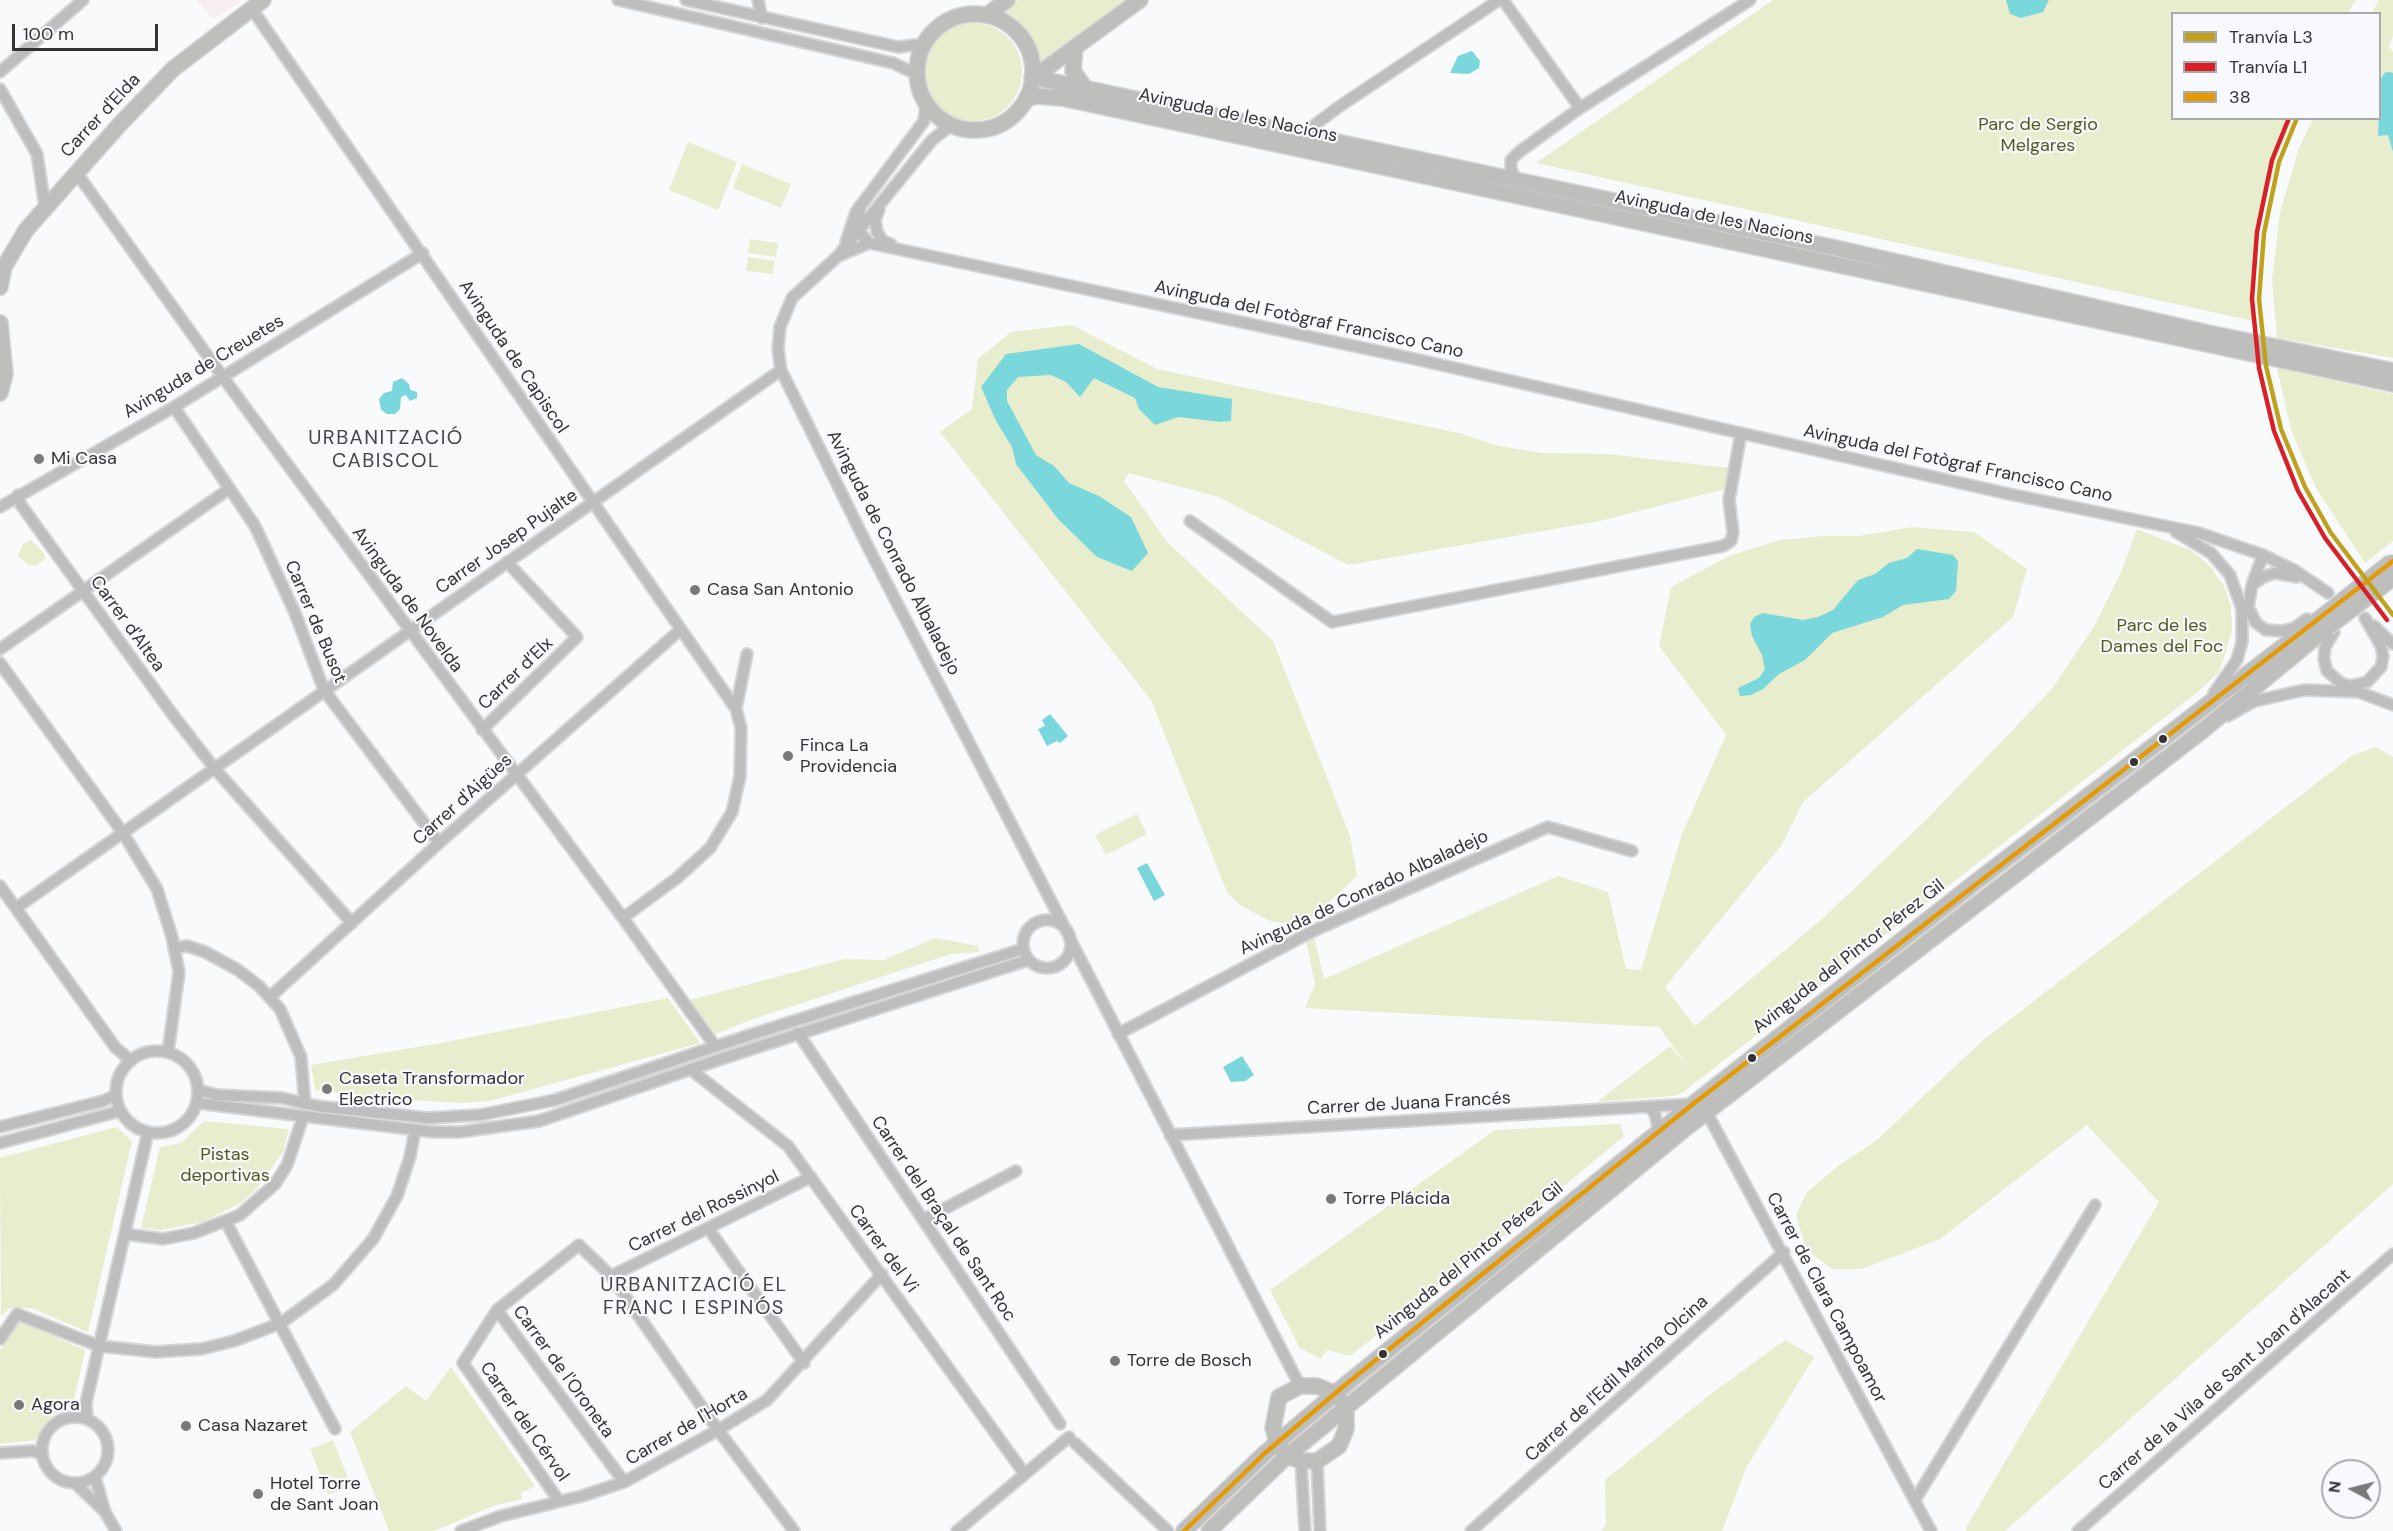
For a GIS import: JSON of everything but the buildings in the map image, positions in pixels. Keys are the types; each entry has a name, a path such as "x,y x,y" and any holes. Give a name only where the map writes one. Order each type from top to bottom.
{"street":[{"path":"0,72 82,0"},
{"path":"618,0 893,63 916,74"},
{"path":"686,0 898,47 924,44"},
{"path":"758,0 762,18"},
{"path":"987,15 1007,0"},
{"path":"1032,76 1041,72 1140,0"},
{"path":"1301,135 1340,106 1501,0 1580,108"},
{"path":"1516,180 1511,169 1511,160 1580,108 1750,0"},
{"name":"Carrer d'Elda","path":"0,286 4,267 14,247 76,172 172,69 258,4"},
{"name":"Avinguda de Capiscol","path":"258,4 591,502 736,709 741,728 740,776 732,812 710,848 677,878 623,918"},
{"path":"960,15 987,15 1002,21 1017,32 1028,49 1032,76 1026,99 1007,120 987,129 969,130 951,125 934,114 918,87 917,61 924,44 941,24 960,15"},
{"path":"1075,47 1073,71 1086,89"},
{"name":"Avinguda de les Nacions","path":"1032,76 1840,249 2212,339"},
{"path":"0,89 37,154 45,207"},
{"name":"Avinguda de les Nacions","path":"1026,99 1037,96 1062,98 2314,360 2393,371"},
{"path":"838,256 858,209 924,121 926,104"},
{"path":"781,370 778,349 780,327 792,298 838,256 932,140 951,125"},
{"name":"Avinguda de Novelda","path":"76,172 482,730 623,918 714,1047"},
{"path":"881,203 875,220 877,232 883,241 896,247"},
{"path":"838,256 869,243 859,231 858,209"},
{"name":"Avinguda del Fotògraf Francisco Cano","path":"869,243 1426,361 2234,543 2263,555 2328,593"},
{"name":"Avinguda de Creuetes","path":"0,507 174,407 423,253"},
{"path":"0,323 5,374 0,393"},
{"name":"Avinguda de les Nacions","path":"2314,360 2393,384"},
{"name":"Carrer Josep Pujalte","path":"16,908 781,370"},
{"name":"Avinguda de Conrado Albaladejo","path":"781,370 868,547 1300,1386"},
{"name":"Carrer de Busot","path":"174,407 255,526 295,613 324,690 439,843"},
{"path":"1190,521 1332,622 1723,546 1731,541 1733,532 1729,500 1741,433"},
{"path":"0,649 229,489"},
{"name":"Carrer d'Altea","path":"18,495 21,505 173,715 215,769 352,923"},
{"name":"Avinguda del Fotògraf Francisco Cano","path":"2168,528 2211,553 2230,575 2243,616 2242,642 2237,660 2221,686 2187,719"},
{"path":"2252,585 2263,555"},
{"name":"Carrer d’Elx","path":"482,730 577,638 507,562"},
{"name":"Avinguda del Pintor Pérez Gil","path":"1209,1531 1294,1459 1346,1407 1707,1113 2202,731 2324,623 2392,567"},
{"name":"Avinguda del Fotògraf Francisco Cano","path":"2252,585 2263,577 2275,573 2287,573 2306,580"},
{"name":"Avinguda del Pintor Pérez Gil","path":"2252,585 2248,607 2256,623 2266,630 2283,631 2324,623"},
{"path":"2324,623 2324,659 2327,671 2341,683 2350,686 2367,682 2381,667 2383,656 2381,646 2365,618 2393,644"},
{"name":"Avinguda del Pintor Pérez Gil","path":"1184,1531 1277,1443 1693,1104 2187,719 2324,623"},
{"name":"Carrer d'Aigües","path":"270,997 439,843 680,630"},
{"path":"736,709 747,654"},
{"path":"0,663 123,833 157,889 174,948 178,972 168,1052"},
{"path":"2202,731 2255,701 2304,690 2359,692 2393,705"},
{"name":"Avinguda de Conrado Albaladejo","path":"1118,1034 1313,931 1548,826 1632,851"},
{"path":"0,886 115,1047 130,1060"},
{"path":"1053,903 1049,912 1027,930 1023,949 1028,960 1043,968 1054,967 1064,961 1075,960 1082,963"},
{"path":"1040,921 1056,922 1068,934 1070,951 1064,961"},
{"path":"174,948 187,946 205,952 238,970 282,1010 301,1058 305,1104"},
{"path":"198,1090 217,1095 282,1098 305,1104 434,1119 480,1115 555,1100 1023,949"},
{"path":"197,1103 415,1130 460,1132 539,1121 798,1033 1028,960"},
{"name":"Carrer del Braçal de Sant Roc","path":"798,1033 1060,1424"},
{"path":"154,1050 168,1052 179,1057 196,1077 197,1103 186,1121 178,1127 168,1131 148,1132 132,1125 120,1111 116,1095 119,1076 130,1060 141,1053 154,1050"},
{"name":"Carrer del Vi","path":"690,1069 788,1146 1024,1473"},
{"path":"0,1127 103,1101 116,1095"},
{"path":"1693,1104 1707,1113"},
{"name":"Carrer de Juana Francés","path":"1170,1136 1693,1104"},
{"path":"1650,1107 1655,1114 1659,1132"},
{"path":"0,1143 120,1111"},
{"name":"Carrer de Clara Campoamor","path":"1707,1113 1784,1252 1931,1531"},
{"path":"125,1234 150,1240 194,1233 226,1222 258,1201 275,1184 286,1166 303,1117"},
{"path":"0,1339 17,1314 99,1346 156,1352 196,1350 234,1341 281,1323 333,1286 373,1239 397,1196 410,1157 415,1130"},
{"path":"82,1417 148,1132"},
{"path":"923,1220 1016,1171"},
{"name":"Carrer del Rossinyol","path":"611,1276 811,1177"},
{"path":"1915,1500 2095,1205"},
{"path":"226,1222 335,1429"},
{"path":"708,1228 804,1363"},
{"path":"497,1310 579,1245 611,1276 718,1431 794,1531"},
{"name":"Carrer de l'Edil Marina Olcina","path":"1471,1531 1784,1252"},
{"name":"Carrer de la Vila de Sant Joan d'Alacant","path":"2078,1531 2393,1254"},
{"name":"Carrer de l'Horta","path":"461,1531 501,1516 624,1482 718,1431 767,1400 804,1363 882,1274"},
{"name":"Carrer del Cérvol","path":"497,1310 463,1363 559,1501"},
{"name":"Carrer de l'Oroneta","path":"497,1310 624,1482"},
{"path":"1294,1459 1317,1461 1339,1446 1346,1429 1346,1407 1336,1394 1317,1386 1300,1386 1279,1397 1273,1428 1277,1443 1294,1459 1305,1531"},
{"path":"39,1450 53,1424 62,1419 82,1417 99,1426 108,1443 106,1463 95,1477 75,1483"},
{"path":"957,1531 1024,1473 1072,1440 1168,1531"},
{"path":"0,1453 39,1450"},
{"path":"39,1450 48,1470 56,1477 75,1483 105,1512"},
{"path":"1317,1461 1320,1531"},
{"path":"95,1477 105,1512 116,1531"}],"shaded area":[{"path":"197,0 239,0 241,2 212,19"}],"green space":[{"path":"1018,0 1128,0 1041,62 1030,40 999,14"},
{"name":"Parc de Sergio Melgares","path":"1773,0 2356,0 2349,12 2171,12 2171,120 2293,120 2278,154 2257,233 2253,321 1536,163"},
{"path":"2379,0 2393,0 2393,36 2389,47 2393,52 2393,73 2384,73 2381,79 2381,12 2372,12"},
{"path":"973,23 992,27 1008,37 1018,53 1022,72 1018,91 1008,107 992,117 973,121 954,117 938,107 928,91 924,72 928,53 938,37 954,27"},
{"path":"2313,120 2378,120 2378,136 2388,135 2393,152 2393,358 2277,338 2272,281 2280,212 2299,148"},
{"path":"688,142 737,162 718,210 669,190"},
{"path":"742,164 791,184 781,208 733,188"},
{"path":"750,239 778,243 776,257 748,253"},
{"path":"748,257 775,261 773,274 746,271"},
{"name":"Parc de les Dames del Foc","path":"1072,325 1157,369 1463,434 1494,445 1542,453 1607,454 1729,468 1725,489 1600,521 1348,565 1219,497 1129,473 1124,481 1167,542 1273,641 1350,836 1357,876 1310,920 1324,979 1558,876 1608,892 1626,969 1641,970 1682,834 1726,735 1659,646 1671,587 1729,556 1780,540 1859,536 1912,527 1974,532 2027,569 2013,617 1803,802 1781,846 1665,987 1695,1026 1822,919 1926,820 2051,690 2095,625 2121,572 2137,529 2192,551 2210,566 2224,586 2231,606 2232,629 2219,672 2200,690 1682,1093 1674,1096 1597,1102 1670,1046 1687,1066 1659,1027 1305,1008 1315,984 1303,926 1270,921 1240,905 1227,892 1151,700 940,432 972,409 978,359 1011,332"},
{"path":"2277,368 2393,394 2393,541 2365,563 2316,488 2291,430"},
{"path":"31,540 44,553 45,559 36,566 28,565 18,556 23,544"},
{"path":"2376,747 2393,757 2393,1184 2005,1531 1966,1531 2159,1202 2087,1125 1940,1239 1862,1269 1832,1269 1806,1249 1796,1215 1807,1192 1838,1166 1876,1141 1982,1041 2353,755"},
{"path":"1137,814 1147,834 1106,855 1095,835"},
{"path":"935,938 978,946 979,952 951,954 753,1019 715,1034 690,1000 844,959 884,960"},
{"path":"668,998 700,1043 490,1101 461,1103 375,1098 315,1090 311,1065 441,1043"},
{"name":"Pistas deportivas","path":"204,1121 289,1129 283,1152 257,1189 241,1203 203,1222 161,1230 141,1228 160,1147 181,1143"},
{"path":"1620,1124 1624,1136 1508,1232 1350,1356 1327,1350 1321,1359 1300,1348 1270,1290 1495,1130"},
{"path":"116,1127 132,1141 88,1332 31,1308 10,1308 1,1316 0,1158"},
{"path":"19,1321 85,1350 73,1405 52,1415 35,1440 0,1444 0,1350"},
{"path":"1785,1340 1814,1357 1746,1468 1722,1531 1601,1531 1606,1524 1605,1480 1708,1396"},
{"path":"451,1367 535,1486 521,1493 522,1499 493,1506 434,1531 389,1531 350,1432 406,1386 426,1401"},
{"path":"333,1440 351,1486 328,1495 310,1449"}],"water":[{"path":"2006,0 2049,0 2043,12 2021,18 2010,14"},
{"path":"1472,51 1480,61 1479,68 1469,74 1450,73 1458,56"},
{"path":"2384,73 2393,73 2393,152 2388,135 2378,136 2379,120 2381,120 2381,79"},
{"path":"1079,344 1158,387 1232,399 1231,421 1178,417 1155,425 1139,409 1135,398 1094,378 1080,397 1066,382 1051,375 1018,377 1007,390 1007,401 1036,455 1054,466 1069,483 1099,496 1131,517 1148,553 1132,571 1097,557 1058,519 1016,464 1012,447 996,421 981,387 1006,354"},
{"path":"402,378 409,384 410,390 417,392 417,398 410,401 406,395 401,397 400,409 395,414 387,414 381,410 379,399 384,393 392,391 393,382"},
{"path":"1917,549 1953,555 1958,561 1956,591 1949,599 1903,605 1883,617 1832,633 1805,660 1779,674 1763,689 1751,695 1740,696 1738,688 1759,678 1765,669 1762,655 1752,636 1750,624 1754,617 1763,613 1803,620 1818,617 1833,610 1858,580 1875,574 1889,563 1907,558"},
{"path":"1050,714 1068,736 1060,743 1057,741 1047,746 1038,729 1045,726 1042,720"},
{"path":"1147,863 1165,895 1154,901 1137,868"},
{"path":"1242,1056 1254,1075 1245,1081 1231,1082 1223,1067"}],"tram line":[{"name":"L1","path":"2288,120 2272,160 2257,232 2252,299 2259,368 2274,431 2298,491 2325,538 2387,620"},
{"name":"L3","path":"2296,120 2279,162 2264,233 2259,299 2266,366 2281,429 2305,487 2331,533 2393,615"}],"transit line":[{"name":"38","path":"1184,1531 1265,1453 1345,1385 1693,1104 2393,561"}],"place":[{"name":"Mi Casa","path":"39,459"},
{"name":"Casa San Antonio","path":"695,590"},
{"name":"Finca La Providencia","path":"788,756"},
{"name":"Caseta Transformador Electrico","path":"327,1089"},
{"name":"Torre Plácida","path":"1331,1199"},
{"name":"Torre de Bosch","path":"1115,1361"},
{"name":"Agora","path":"19,1405"},
{"name":"Casa Nazaret","path":"186,1426"},
{"name":"Hotel Torre de Sant Joan","path":"258,1494"}],"district":[{"name":"URBANITZACIÓ CABISCOL","path":"386,450"},
{"name":"URBANITZACIÓ EL FRANC I ESPINÓS","path":"694,1298"}]}
